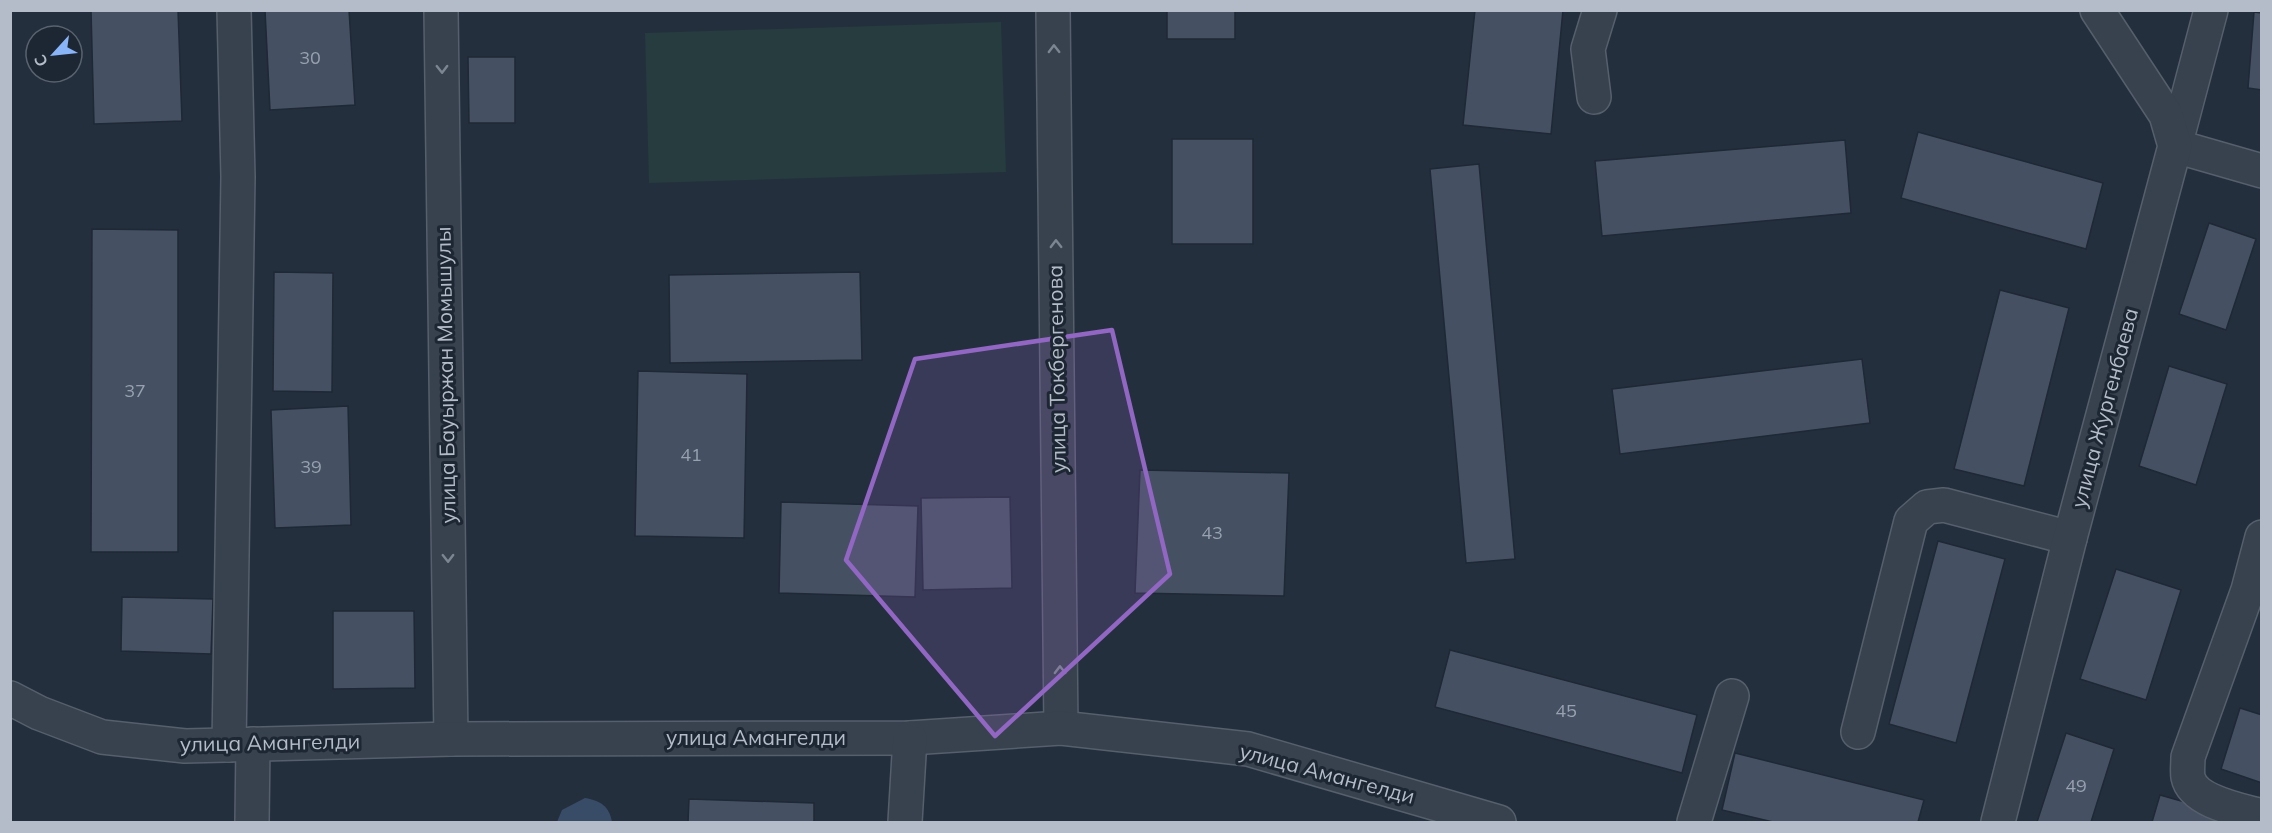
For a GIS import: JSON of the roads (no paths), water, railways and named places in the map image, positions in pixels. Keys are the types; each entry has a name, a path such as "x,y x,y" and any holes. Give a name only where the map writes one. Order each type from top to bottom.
{"street":[{"path":"234,10 238,177 241,744 252,822"},
{"name":"улица Бауыржан Момышулы","path":"441,10 451,739"},
{"name":"улица Токбергенова","path":"1053,10 1061,728"},
{"path":"1594,97 1588,49 1600,10"},
{"path":"2097,10 2166,115 2175,146 2262,171"},
{"name":"улица Жургенбаева","path":"1998,822 2070,538 2211,10"},
{"path":"1858,732 1911,521 1927,507 1944,505 2070,538"},
{"path":"2262,537 2255,592 2188,757 2188,779 2196,792 2209,800 2262,816"},
{"path":"1694,822 1732,696"},
{"name":"улица Амангелди","path":"10,698 39,713 102,737 185,746 451,739 910,738 1061,728 1248,749 1499,822"},
{"path":"904,822 910,738"}],"water":[{"path":"585,798 603,805 609,812 612,822 557,822 562,810"}]}
